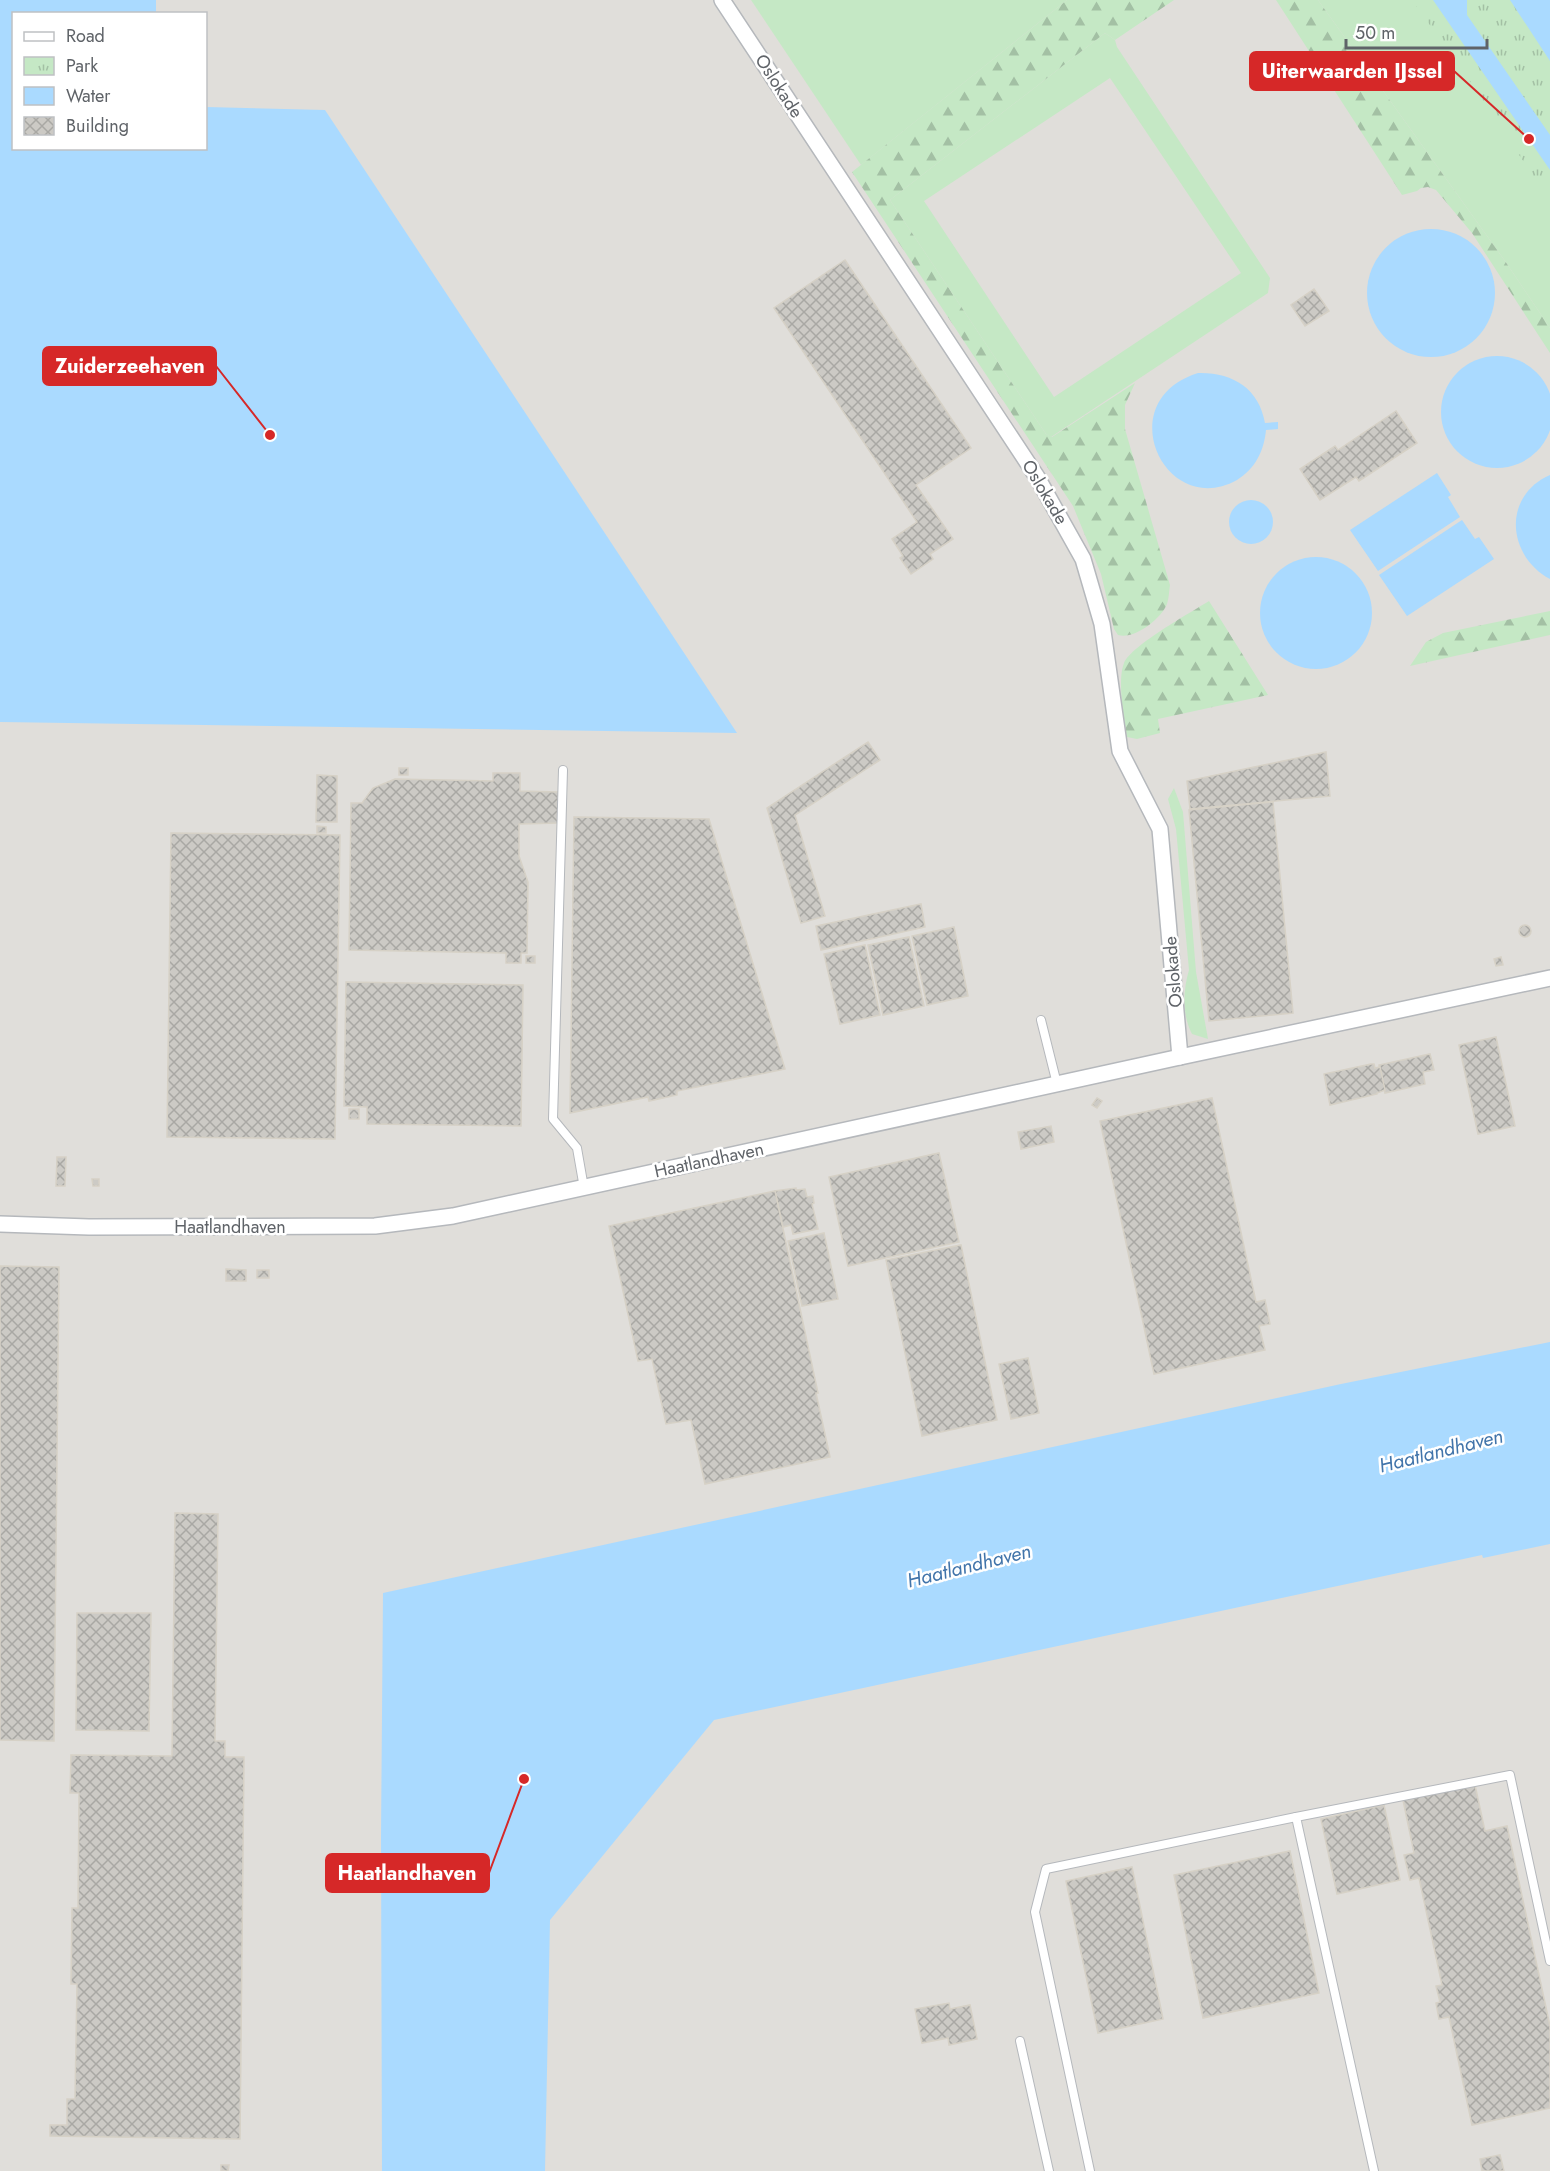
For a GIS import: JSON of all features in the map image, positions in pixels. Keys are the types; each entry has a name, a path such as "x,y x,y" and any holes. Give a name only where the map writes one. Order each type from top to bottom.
{"street":[{"name":"Oslokade","path":"722,0 1037,477 1083,559 1102,624 1120,750 1160,829 1180,1057"},
{"name":"Haatlandhaven","path":"0,1224 89,1227 375,1226 453,1216 1550,978"}],"lane":[{"path":"563,770 553,1119 577,1148 584,1188"},
{"path":"1041,1020 1057,1084"},
{"path":"1090,2171 1035,1912 1046,1869 1510,1775 1550,1961"},
{"path":"1296,1817 1374,2171"},
{"path":"1020,2041 1049,2171"}],"shaded area":[{"path":"0,0 1383,0 1550,241 1550,2171 0,2171"}],"green space":[{"path":"751,0 1067,0 861,165"},
{"path":"1067,0 1174,0 1115,40 1105,33 890,200 1046,434 1052,437 1135,383 1125,405 1125,429 1170,585 1167,604 1159,616 1139,631 1124,636 1118,635 1114,629 1101,574 1073,506 852,172"},
{"path":"1276,0 1318,0 1505,261 1550,328 1550,353 1472,233 1436,190 1428,187 1421,188 1402,195"},
{"path":"1318,0 1433,0 1550,170 1550,328 1505,261"},
{"path":"1412,0 1550,0 1550,201 1467,77"},
{"path":"1105,33 1115,40 1117,47 1270,278 1268,293 1051,437 1046,434 890,200","holes":["1110,78 1241,273 1054,397 924,201"]},
{"path":"1209,601 1268,695 1158,719 1160,733 1137,739 1127,737 1121,689 1124,663 1138,647"},
{"path":"1550,611 1550,635 1410,666 1426,642 1443,633"},
{"path":"1174,788 1183,812 1196,972 1208,1039 1192,1034 1186,1019 1185,994 1189,970 1176,829 1168,799"}],"water":[{"path":"0,0 156,0 156,12 12,12 12,150 207,150 207,107 325,110 737,733 0,722"},
{"path":"1433,0 1467,0 1467,15 1550,135 1550,170"},
{"path":"1510,0 1550,0 1550,61"},
{"path":"1431,229 1456,233 1477,247 1491,268 1495,293 1491,318 1477,339 1456,353 1431,357 1406,353 1385,339 1371,318 1367,293 1371,268 1385,247 1406,233"},
{"path":"1497,356 1518,360 1537,372 1549,391 1551,426 1549,433 1537,452 1518,464 1497,468 1476,464 1457,452 1445,433 1441,412 1445,391 1457,372 1476,360"},
{"path":"1198,373 1222,375 1242,384 1257,400 1265,423 1278,422 1278,429 1266,430 1261,452 1254,465 1243,476 1211,488 1188,484 1170,471 1157,452 1152,430 1156,407 1171,387"},
{"path":"1437,473 1451,495 1448,497 1460,517 1378,571 1350,530"},
{"path":"1550,475 1550,579 1536,569 1525,556 1518,542 1516,526 1518,511 1524,497 1534,485"},
{"path":"1251,500 1266,507 1273,522 1266,537 1251,544 1236,537 1229,522 1236,507"},
{"path":"1462,520 1475,539 1479,537 1494,559 1407,616 1379,575"},
{"path":"1316,557 1338,561 1356,573 1368,591 1372,613 1368,635 1356,653 1338,665 1316,669 1294,665 1276,653 1264,635 1260,613 1264,591 1276,573 1294,561"},
{"name":"Haatlandhaven","path":"1550,1342 1550,1544 1483,1558 1482,1555 714,1720 550,1920 545,2171 382,2171 383,1593 1341,1384"}],"building":[{"path":"845,260 971,448 916,485 953,539 930,554 933,559 911,574 900,558 903,556 892,539 917,522 774,308"},
{"path":"1314,289 1329,311 1305,326 1291,305"},
{"path":"1396,411 1417,443 1359,481 1356,477 1320,500 1300,469 1335,446 1338,450"},
{"path":"868,742 880,760 795,815 825,916 801,923 767,808"},
{"path":"1326,752 1330,796 1190,809 1187,781"},
{"path":"399,768 408,768 408,775 399,775"},
{"path":"493,773 520,773 520,791 558,792 558,823 519,824 519,856 528,882 527,953 521,953 521,963 506,963 506,953 349,950 351,803 362,803 373,788 395,779 493,781"},
{"path":"317,775 337,776 337,822 316,822"},
{"path":"1273,802 1293,1013 1209,1021 1189,810"},
{"path":"574,817 709,819 785,1069 677,1091 677,1095 649,1101 648,1097 570,1113"},
{"path":"317,826 326,827 326,833 317,833"},
{"path":"171,833 340,835 335,1139 167,1137"},
{"path":"921,904 925,927 821,950 816,926"},
{"path":"1525,925 1531,931 1525,937 1519,931"},
{"path":"954,927 968,996 927,1005 912,936"},
{"path":"909,937 924,1006 883,1015 868,945"},
{"path":"865,945 880,1015 840,1024 824,954"},
{"path":"526,956 535,956 535,963 526,963"},
{"path":"1501,957 1503,965 1496,966 1494,959"},
{"path":"346,982 523,985 521,1126 367,1124 367,1107 344,1106"},
{"path":"1496,1037 1515,1126 1478,1134 1459,1045"},
{"path":"1430,1054 1434,1070 1423,1072 1425,1084 1385,1093 1379,1065"},
{"path":"1374,1064 1375,1068 1380,1067 1385,1090 1330,1105 1324,1074"},
{"path":"1097,1098 1102,1101 1097,1108 1092,1105"},
{"path":"1212,1098 1256,1302 1265,1300 1270,1324 1259,1326 1265,1350 1154,1374 1100,1121"},
{"path":"349,1109 359,1109 359,1119 349,1119"},
{"path":"1051,1126 1054,1142 1021,1149 1018,1132"},
{"path":"939,1153 959,1242 848,1266 829,1177"},
{"path":"57,1157 66,1157 65,1186 56,1186"},
{"path":"92,1179 99,1179 99,1186 93,1186"},
{"path":"796,1188 796,1190 805,1189 807,1197 813,1196 814,1203 812,1204 818,1229 793,1234 791,1225 783,1227 775,1191"},
{"path":"775,1191 830,1457 705,1484 691,1420 666,1424 652,1359 638,1361 609,1226"},
{"path":"824,1233 838,1299 802,1306 788,1241"},
{"path":"961,1245 997,1420 922,1436 886,1260"},
{"path":"0,1266 59,1267 54,1741 0,1740"},
{"path":"226,1269 246,1270 246,1281 226,1281"},
{"path":"257,1270 269,1270 269,1278 257,1278"},
{"path":"1028,1358 1039,1413 1011,1419 999,1364"},
{"path":"175,1513 218,1514 215,1741 225,1741 225,1757 244,1757 240,2139 50,2136 50,2125 67,2125 67,2099 75,2099 77,1984 71,1984 72,1908 78,1908 79,1793 70,1793 71,1755 172,1756"},
{"path":"77,1613 151,1613 149,1731 76,1730"},
{"path":"1475,1785 1485,1831 1507,1826 1550,2026 1550,2108 1472,2125 1449,2017 1439,2019 1436,2003 1440,2002 1436,1986 1442,1985 1419,1878 1410,1880 1404,1855 1414,1853 1403,1800"},
{"path":"1384,1805 1400,1880 1337,1894 1321,1819"},
{"path":"1290,1851 1319,1993 1203,2018 1174,1875"},
{"path":"1132,1867 1163,2019 1098,2033 1066,1881"},
{"path":"949,2003 950,2009 970,2005 977,2039 949,2045 948,2038 922,2043 915,2009"},
{"path":"1500,2155 1504,2171 1482,2171 1480,2159"},
{"path":"221,2165 229,2165 228,2171 221,2171"}],"place":[{"name":"Uiterwaarden IJssel","path":"1529,139"},
{"name":"Zuiderzeehaven","path":"270,435"},
{"name":"Haatlandhaven","path":"524,1779"}]}
